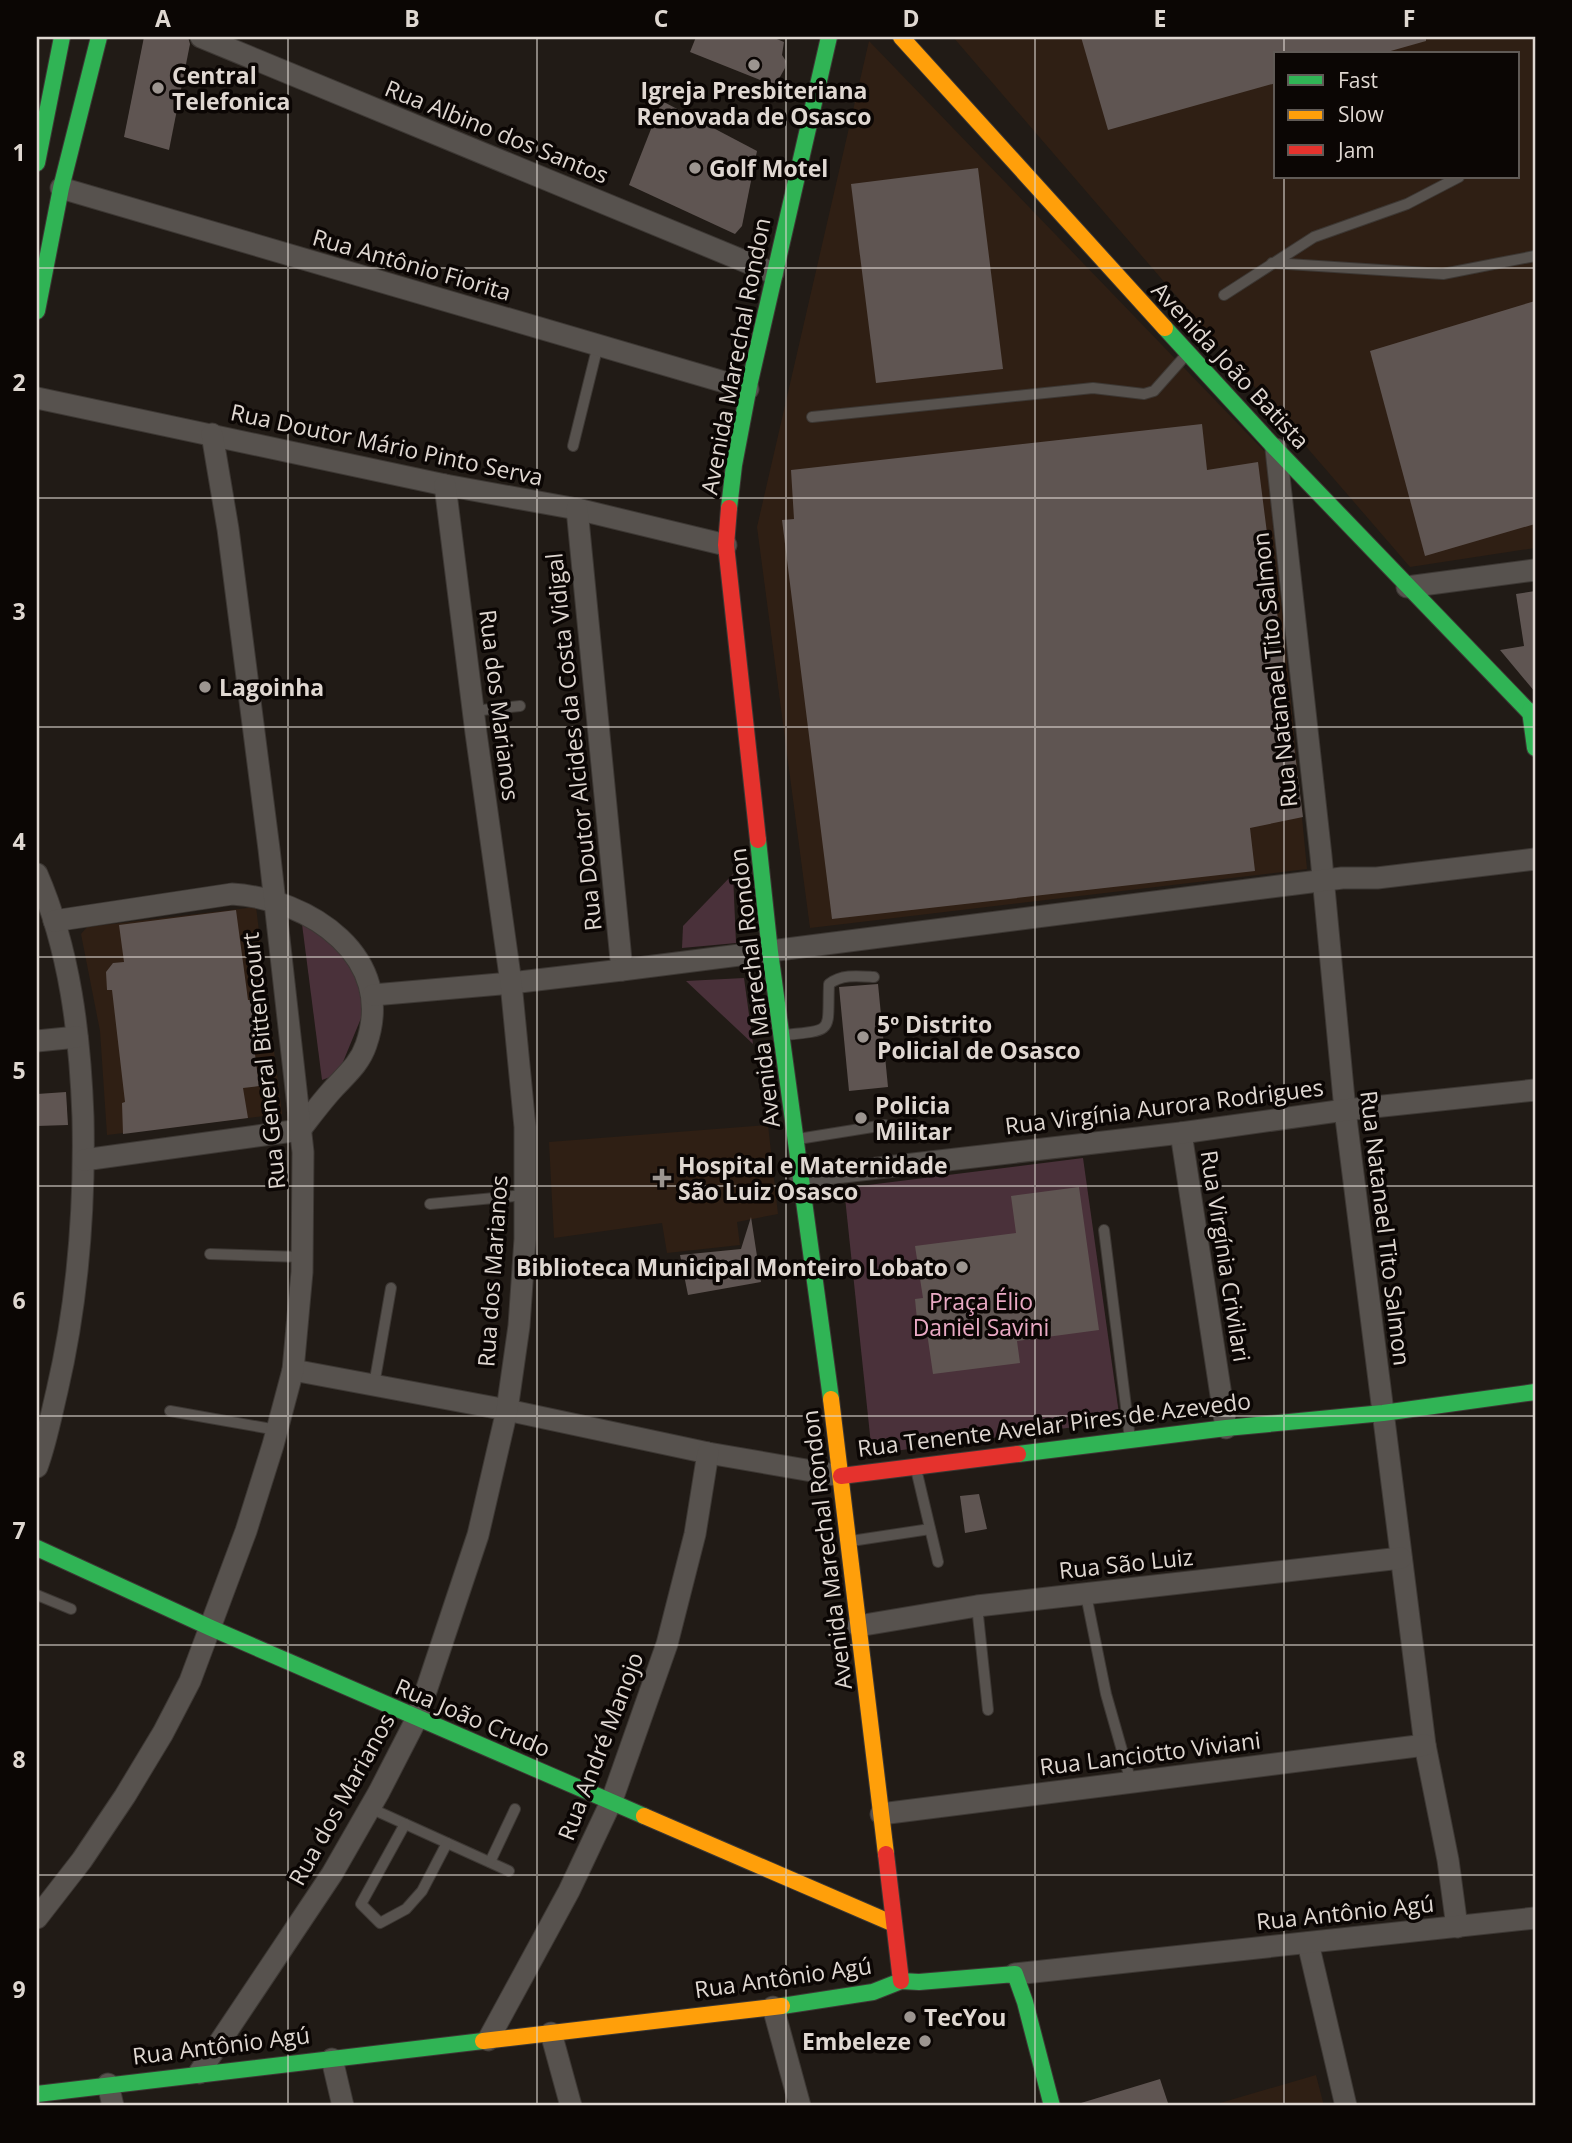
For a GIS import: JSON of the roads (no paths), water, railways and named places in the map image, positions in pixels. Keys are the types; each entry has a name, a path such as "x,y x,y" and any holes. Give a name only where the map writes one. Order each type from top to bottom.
{"main road":[{"path":"37,163 62,37"},
{"path":"37,311 61,188 99,37"},
{"name":"Avenida Marechal Rondon","path":"829,37 748,389 731,487 726,545 770,952 841,1476 901,1981"},
{"name":"Avenida João Batista","path":"901,37 1276,449 1532,715"},
{"path":"1532,715 1535,748"},
{"name":"Rua Tenente Avelar Pires de Azevedo","path":"841,1476 1226,1428 1383,1413 1535,1392"},
{"name":"Rua João Crudo","path":"37,1548 211,1628 894,1924"},
{"path":"1015,1975 1025,2002 1052,2106"},
{"name":"Rua Antônio Agú","path":"37,2094 774,2007 873,1992 901,1981 1015,1975"}],"street":[{"name":"Rua Albino dos Santos","path":"201,37 773,273"},
{"name":"Rua Antônio Fiorita","path":"61,188 748,389"},
{"name":"Rua Doutor Mário Pinto Serva","path":"37,398 445,485 577,509 726,545"},
{"name":"Rua General Bittencourt","path":"37,1918 82,1860 138,1775 190,1681 246,1531 293,1370 302,1257 303,1186 300,1130 267,836 228,529 212,434"},
{"name":"Rua Natanael Tito Salmon","path":"1276,449 1324,881 1345,1110 1425,1745 1448,1860 1457,1927"},
{"name":"Rua dos Marianos","path":"199,2073 332,1874 417,1718 478,1535 507,1410 519,1326 525,1239 525,1127 511,983 445,485"},
{"name":"Rua Doutor Alcides da Costa Vidigal","path":"577,509 622,970"},
{"path":"1407,587 1535,570"},
{"path":"373,995 511,983 1324,881 1377,878 1535,859"},
{"path":"37,874 54,921 69,981 81,1068 84,1160 81,1245 74,1308 62,1369 37,1467"},
{"path":"54,921 232,894 256,895 315,918 337,934 365,970 373,995 372,1022 358,1063 300,1130 84,1160"},
{"path":"37,1041 77,1037"},
{"name":"Rua Virgínia Aurora Rodrigues","path":"800,1177 1181,1133 1345,1110 1535,1090"},
{"name":"Rua Virgínia Crivilari","path":"1181,1133 1226,1428"},
{"name":"Rua Tenente Avelar Pires de Azevedo","path":"293,1370 507,1410 708,1453 841,1476"},
{"name":"Rua André Manojo","path":"488,2040 569,1891 612,1800 667,1644 695,1534 708,1453"},
{"name":"Rua São Luiz","path":"858,1626 976,1606 1401,1558"},
{"name":"Rua Lanciotto Viviani","path":"881,1814 1425,1745"},
{"name":"Rua Antônio Agú","path":"1015,1975 1535,1918"},
{"path":"1308,1942 1346,2106"},
{"path":"774,2007 800,2106"},
{"path":"551,2033 571,2106"},
{"path":"332,2059 343,2106"},
{"path":"108,2084 113,2106"}],"lane":[{"path":"1224,295 1314,237 1407,204 1457,178"},
{"path":"1272,263 1443,274 1535,256"},
{"path":"573,446 598,345"},
{"path":"812,417 1093,388 1144,394 1154,391 1188,352"},
{"path":"473,711 520,706"},
{"path":"781,1035 815,1032 824,1028 829,1020 829,984 834,979 842,976 874,977"},
{"path":"795,1140 885,1125"},
{"path":"430,1204 525,1195"},
{"path":"1104,1230 1130,1440"},
{"path":"210,1254 302,1257"},
{"path":"374,1385 391,1288"},
{"path":"170,1411 277,1430"},
{"path":"916,1467 938,1562"},
{"path":"848,1542 930,1529"},
{"path":"37,1595 71,1609"},
{"path":"1086,1595 1106,1693 1131,1782"},
{"path":"976,1606 988,1710"},
{"path":"370,1808 509,1871"},
{"path":"489,1862 515,1809"},
{"path":"405,1824 361,1904 380,1923 406,1909 422,1891 447,1843"}],"place":[{"name":"Igreja Presbiteriana Renovada de Osasco","path":"754,65"},
{"name":"Central Telefonica","path":"158,88"},
{"name":"Golf Motel","path":"695,168"},
{"name":"Lagoinha","path":"205,687"},
{"name":"5º Distrito Policial de Osasco","path":"863,1037"},
{"name":"Policia Militar","path":"861,1118"},
{"name":"Hospital e Maternidade São Luiz Osasco","path":"662,1178"},
{"name":"Biblioteca Municipal Monteiro Lobato","path":"962,1267"},
{"name":"TecYou","path":"910,2017"},
{"name":"Embeleze","path":"925,2041"}],"park label":[{"name":"Praça Élio Daniel Savini","path":"981,1314"}]}
